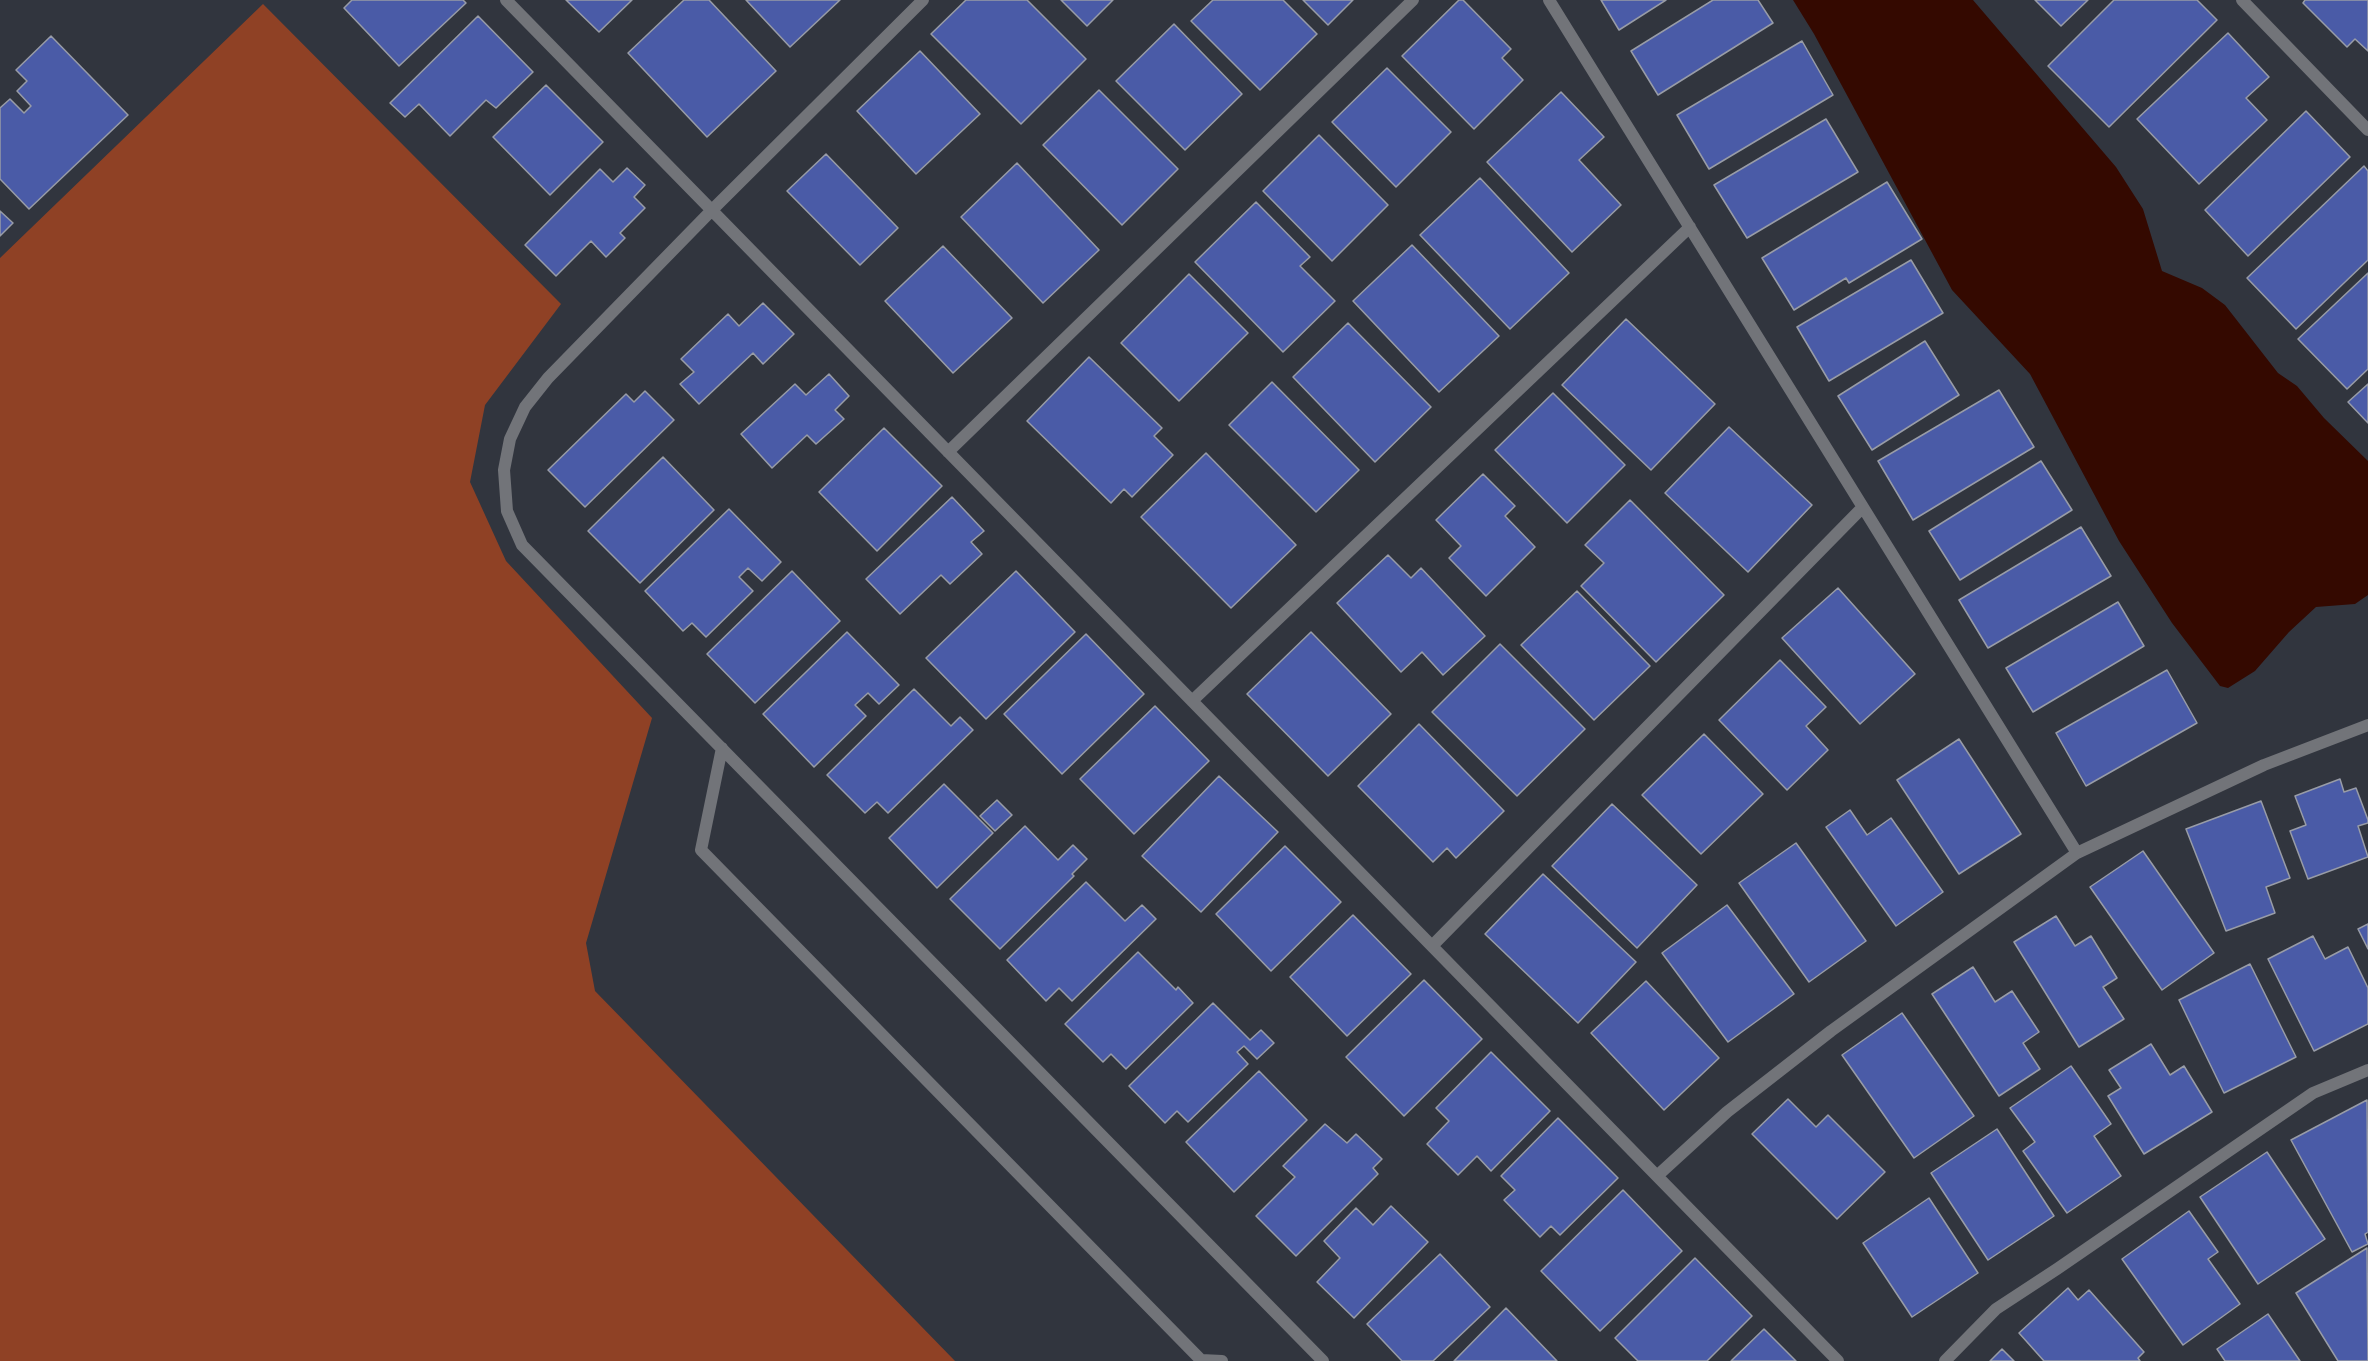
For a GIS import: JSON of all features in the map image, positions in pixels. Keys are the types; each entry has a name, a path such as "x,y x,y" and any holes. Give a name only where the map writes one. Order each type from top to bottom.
{"lane":[{"path":"506,0 1838,1361"},
{"path":"924,0 712,210 548,378 525,407 510,439 504,470 507,511 522,545 1323,1361"},
{"path":"948,452 1413,0"},
{"path":"1550,0 2077,853"},
{"path":"2242,0 2368,130"},
{"path":"1192,701 1690,227"},
{"path":"1432,946 1863,507"},
{"path":"1657,1176 1727,1112 1831,1031 2077,853 2264,765 2368,725"},
{"path":"722,748 701,850 1201,1360 1222,1361"},
{"path":"1946,1361 1996,1309 2313,1093 2368,1070"}],"shaded area":[{"path":"1793,0 1973,0 2116,167 2143,209 2162,271 2202,288 2225,305 2278,373 2297,386 2324,418 2368,461 2368,595 2355,604 2316,607 2289,632 2255,671 2228,688 2220,686 2172,623 2119,541 2030,374 1952,290 1814,34"},
{"path":"263,4 561,304 485,405 470,482 506,561 652,718 586,943 595,991 955,1361 0,1361 0,258"}],"building":[{"path":"352,0 463,0 466,3 399,66 344,8"},
{"path":"566,0 632,0 599,32"},
{"path":"684,0 709,0 776,71 707,137 628,53"},
{"path":"746,0 840,0 790,47"},
{"path":"966,0 1027,0 1086,59 1021,124 931,34"},
{"path":"1061,0 1113,0 1087,26"},
{"path":"1213,0 1283,0 1317,34 1260,90 1191,21"},
{"path":"1303,0 1353,0 1328,25"},
{"path":"1459,0 1463,0 1511,49 1502,58 1523,80 1474,129 1402,56"},
{"path":"1601,0 1666,0 1619,30"},
{"path":"1713,0 1758,0 1773,23 1658,95 1631,51"},
{"path":"2035,0 2088,0 2061,26"},
{"path":"2114,0 2197,0 2217,20 2109,127 2048,66"},
{"path":"2305,0 2368,0 2368,51 2355,39 2347,47 2303,3"},
{"path":"478,16 533,72 496,108 486,100 450,136 419,104 405,117 390,103"},
{"path":"1174,24 1242,94 1185,150 1116,81"},
{"path":"2228,33 2269,77 2246,98 2267,120 2199,184 2137,119"},
{"path":"51,36 128,115 29,209 0,179 0,108 10,99 24,113 31,106 17,91 27,81 16,70"},
{"path":"1802,41 1833,95 1709,169 1677,115"},
{"path":"920,51 980,114 916,174 857,111"},
{"path":"1387,68 1451,132 1396,187 1332,122"},
{"path":"546,85 603,142 550,195 493,137"},
{"path":"1099,90 1178,169 1122,225 1043,145"},
{"path":"1561,92 1604,137 1579,160 1621,205 1572,252 1487,162"},
{"path":"2306,111 2350,157 2248,256 2205,210"},
{"path":"1826,119 1858,172 1747,238 1714,185"},
{"path":"1319,135 1388,205 1332,261 1263,191"},
{"path":"826,154 898,228 860,265 787,191"},
{"path":"1017,163 1099,250 1043,303 961,217"},
{"path":"2364,166 2368,171 2368,260 2296,329 2247,278"},
{"path":"627,168 645,185 634,197 645,208 620,233 625,238 606,257 591,241 556,276 525,245 600,169 613,182"},
{"path":"1480,178 1569,273 1510,329 1420,235"},
{"path":"1887,182 1922,239 1849,283 1846,278 1794,310 1762,258"},
{"path":"1256,202 1310,257 1300,266 1335,301 1283,352 1195,262"},
{"path":"0,211 13,223 0,236"},
{"path":"1412,245 1499,336 1439,392 1353,301"},
{"path":"943,246 1012,318 953,373 885,301"},
{"path":"1911,260 1943,313 1829,381 1797,327"},
{"path":"2368,273 2368,369 2347,389 2298,339"},
{"path":"1189,274 1248,333 1179,401 1121,343"},
{"path":"763,303 794,334 763,364 753,353 699,404 680,384 694,372 681,359 728,314 739,326"},
{"path":"1626,319 1715,404 1651,470 1562,385"},
{"path":"1348,323 1431,407 1375,462 1293,377"},
{"path":"1925,341 1959,395 1872,450 1838,396"},
{"path":"1089,357 1162,428 1154,436 1173,455 1132,497 1124,489 1111,503 1027,421"},
{"path":"829,374 849,396 835,410 844,419 816,444 807,435 772,468 741,434 795,384 806,395"},
{"path":"1272,382 1359,470 1316,512 1229,425"},
{"path":"2368,384 2368,423 2348,402"},
{"path":"1999,390 2034,447 1913,520 1878,461"},
{"path":"645,391 674,420 585,507 548,470 626,394 634,402"},
{"path":"1553,393 1625,465 1567,523 1495,450"},
{"path":"1729,427 1812,505 1748,572 1665,493"},
{"path":"884,428 942,486 877,551 819,492"},
{"path":"1206,453 1296,545 1231,608 1141,517"},
{"path":"663,457 714,510 640,583 588,531"},
{"path":"2041,461 2072,510 1960,580 1929,531"},
{"path":"1483,474 1515,506 1505,516 1535,547 1486,596 1449,558 1461,546 1436,520"},
{"path":"952,497 984,531 971,542 982,554 950,584 941,575 900,614 866,579"},
{"path":"1630,500 1724,595 1656,662 1581,586 1604,563 1585,545"},
{"path":"729,509 781,562 762,581 748,568 739,577 753,591 706,637 692,623 683,631 645,591"},
{"path":"2081,527 2111,576 1988,648 1959,600"},
{"path":"1388,555 1411,578 1421,568 1485,636 1443,675 1422,652 1401,672 1337,603"},
{"path":"792,571 840,621 755,703 707,654"},
{"path":"1016,571 1075,632 986,719 926,658"},
{"path":"1838,588 1915,674 1860,724 1782,638"},
{"path":"1577,591 1650,666 1594,720 1521,645"},
{"path":"2118,602 2144,646 2033,712 2006,668"},
{"path":"847,632 899,685 879,704 868,693 855,705 866,716 814,767 763,714"},
{"path":"1311,632 1391,714 1328,776 1247,694"},
{"path":"1086,634 1144,694 1062,774 1004,714"},
{"path":"1500,644 1585,729 1517,796 1432,712"},
{"path":"1780,660 1826,707 1806,726 1828,750 1787,790 1719,720"},
{"path":"2167,670 2197,723 2086,786 2056,733"},
{"path":"914,689 951,726 960,717 973,730 888,813 877,802 865,813 827,775"},
{"path":"1155,706 1209,761 1134,834 1080,779"},
{"path":"1419,724 1504,811 1456,858 1447,848 1433,862 1358,786"},
{"path":"1704,734 1763,794 1701,854 1642,795"},
{"path":"1959,739 2021,834 1959,874 1897,780"},
{"path":"1219,776 1278,832 1201,912 1142,856"},
{"path":"2340,779 2344,792 2356,788 2368,820 2368,823 2358,826 2368,857 2308,879 2290,831 2306,825 2295,796"},
{"path":"944,784 993,833 937,888 889,838"},
{"path":"997,800 1012,815 995,831 980,816"},
{"path":"2261,801 2290,878 2266,887 2275,913 2226,931 2186,829"},
{"path":"1612,804 1697,885 1637,948 1552,866"},
{"path":"1850,810 1867,835 1891,818 1943,892 1896,926 1826,827"},
{"path":"1025,826 1058,860 1073,845 1087,859 1072,874 1074,876 1000,949 950,899"},
{"path":"1796,843 1866,941 1809,982 1739,883"},
{"path":"1285,846 1341,902 1271,971 1216,914"},
{"path":"2143,851 2214,953 2162,990 2090,887"},
{"path":"1543,874 1636,962 1578,1023 1485,934"},
{"path":"1086,882 1125,921 1142,905 1156,919 1072,1001 1059,988 1046,1001 1007,960"},
{"path":"1727,905 1794,994 1728,1042 1662,953"},
{"path":"1353,915 1411,974 1347,1036 1290,977"},
{"path":"2056,916 2075,946 2091,936 2117,978 2103,987 2124,1019 2079,1047 2014,942"},
{"path":"2368,924 2368,949 2358,929"},
{"path":"2313,936 2325,959 2348,947 2368,988 2368,1024 2314,1051 2268,959"},
{"path":"1138,952 1176,990 1178,987 1193,1003 1126,1069 1111,1054 1103,1062 1065,1024"},
{"path":"2250,964 2296,1057 2224,1093 2179,1000"},
{"path":"1973,967 1995,1002 2012,991 2039,1032 2023,1043 2040,1069 1999,1096 1932,994"},
{"path":"1424,980 1482,1039 1404,1116 1346,1057"},
{"path":"1646,981 1719,1058 1664,1110 1591,1033"},
{"path":"1213,1003 1250,1040 1261,1030 1274,1043 1257,1059 1244,1046 1237,1052 1248,1064 1188,1122 1177,1111 1165,1123 1129,1086"},
{"path":"1902,1013 1974,1116 1914,1158 1842,1055"},
{"path":"2151,1044 2170,1075 2184,1066 2212,1112 2144,1154 2108,1096 2121,1088 2109,1070"},
{"path":"1491,1052 1550,1111 1491,1171 1477,1156 1458,1175 1427,1144 1449,1121 1436,1108"},
{"path":"2071,1066 2111,1124 2094,1136 2121,1176 2067,1213 2023,1151 2035,1142 2010,1108"},
{"path":"1259,1071 1307,1120 1234,1192 1186,1142"},
{"path":"1788,1099 1816,1127 1828,1115 1885,1172 1837,1219 1752,1134"},
{"path":"2367,1100 2368,1232 2365,1234 2368,1244 2352,1252 2291,1140"},
{"path":"1558,1118 1618,1178 1560,1235 1551,1226 1540,1237 1504,1200 1515,1190 1501,1176"},
{"path":"1325,1124 1347,1143 1356,1134 1382,1159 1373,1168 1378,1174 1296,1256 1256,1216 1295,1177 1283,1166"},
{"path":"1997,1129 2054,1216 1988,1260 1931,1173"},
{"path":"2267,1152 2325,1239 2258,1284 2200,1197"},
{"path":"1623,1190 1682,1251 1600,1331 1541,1271"},
{"path":"1929,1198 1978,1273 1912,1317 1863,1243"},
{"path":"1391,1206 1428,1242 1354,1318 1317,1282 1340,1258 1324,1241 1356,1208 1373,1225"},
{"path":"2189,1211 2218,1252 2208,1259 2240,1304 2183,1345 2122,1259"},
{"path":"2367,1248 2368,1361 2338,1361 2296,1293"},
{"path":"1440,1254 1490,1307 1433,1361 1402,1361 1367,1324"},
{"path":"1695,1258 1752,1316 1707,1361 1638,1361 1615,1338"},
{"path":"2068,1288 2078,1300 2089,1290 2144,1352 2138,1358 2140,1361 2044,1361 2019,1333"},
{"path":"1506,1308 1557,1361 1454,1361"},
{"path":"2268,1314 2300,1361 2225,1361 2217,1349"},
{"path":"1764,1329 1796,1361 1731,1361"},
{"path":"2002,1349 2014,1361 1990,1361"}]}
